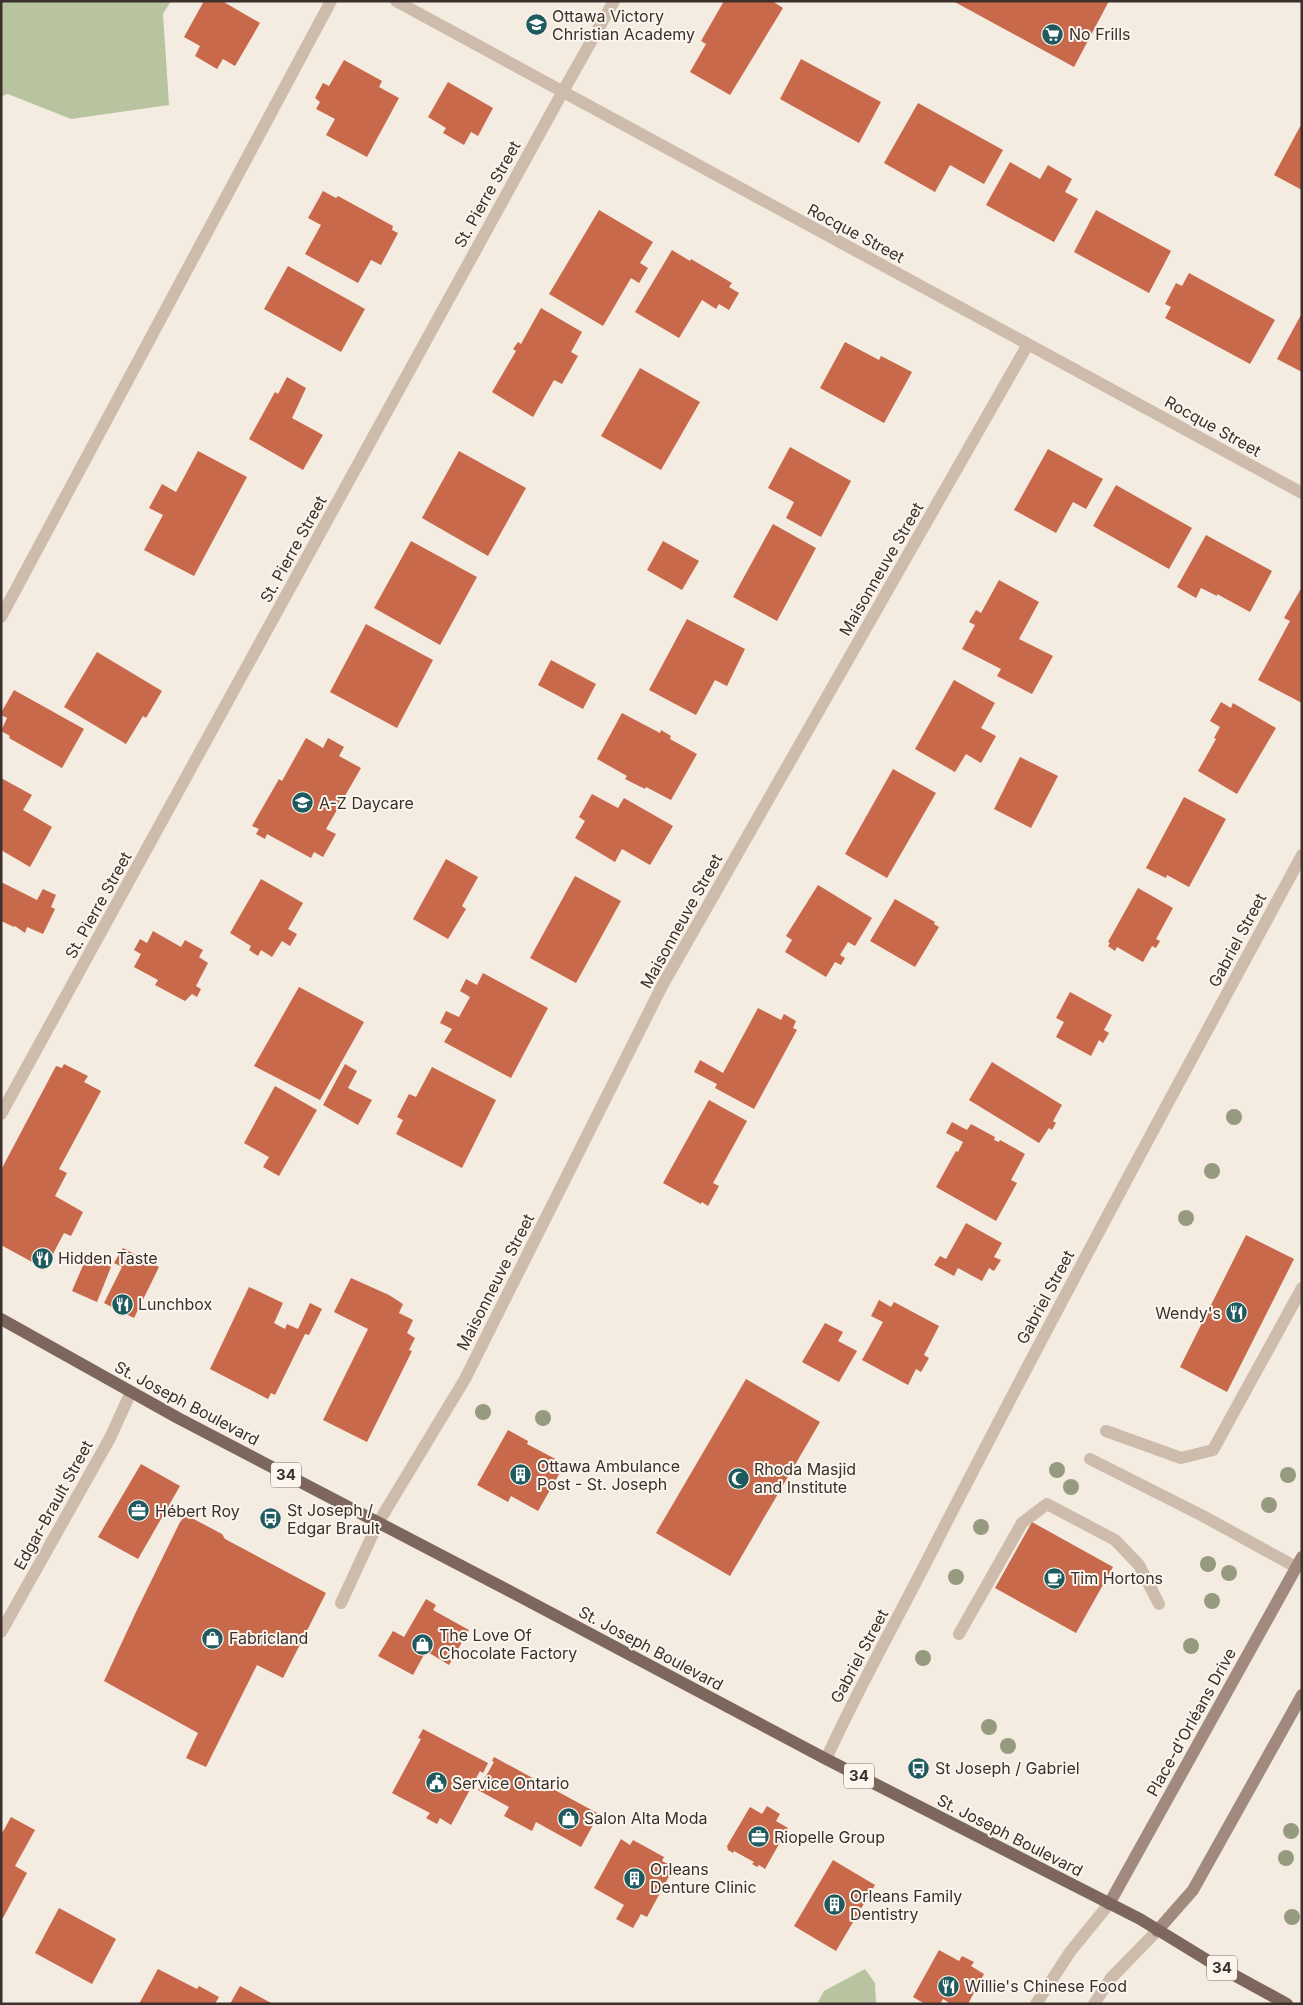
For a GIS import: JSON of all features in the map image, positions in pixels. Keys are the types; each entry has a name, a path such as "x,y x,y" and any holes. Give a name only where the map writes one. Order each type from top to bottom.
{"main road":[{"name":"St. Joseph Boulevard","path":"1,1320 186,1423 826,1759 1140,1919 1212,1963 1287,2004"},
{"name":"Place-d'Orléans Drive","path":"1109,1904 1299,1562"},
{"path":"1158,1931 1193,1890 1302,1695"}],"street":[{"path":"1,617 330,1"},
{"name":"Rocque Street","path":"396,1 562,93 1302,493"},
{"name":"St. Pierre Street","path":"1,1114 614,1"},
{"name":"Maisonneuve Street","path":"341,1603 378,1523 465,1379 662,986 1028,344"},
{"name":"Gabriel Street","path":"826,1759 855,1696 914,1586 1039,1342 1302,855"},
{"path":"1106,1431 1181,1458 1213,1450 1302,1288"},
{"name":"Edgar-Brault Street","path":"1,1632 110,1438 131,1392"},
{"path":"1090,1459 1299,1562"},
{"path":"959,1634 1022,1523 1046,1504 1114,1540 1138,1565 1159,1604"},
{"path":"1036,2004 1070,1952 1109,1904"},
{"path":"1094,2004 1111,1978 1158,1931"}],"green space":[{"path":"1,1 171,1 163,14 169,105 71,119 8,94 1,96"},
{"path":"865,1969 875,1983 876,2004 817,2004 824,1991"}],"building":[{"path":"204,1 222,1 260,23 235,66 223,59 217,69 195,56 200,46 184,37"},
{"path":"724,1 772,1 783,8 730,95 690,72 706,44 701,41"},
{"name":"No Frills","path":"953,1 1109,1 1074,67"},
{"path":"801,59 881,102 859,143 780,99"},
{"path":"344,60 382,81 379,87 399,98 367,157 326,135 335,119 316,109 320,102 315,98 323,83 329,86"},
{"path":"448,82 493,108 478,136 471,132 464,145 443,133 446,128 428,117"},
{"path":"918,103 1003,150 984,184 950,165 935,192 884,163"},
{"path":"1302,123 1302,190 1274,175"},
{"path":"1010,162 1040,179 1048,165 1072,179 1065,192 1078,199 1054,242 986,205"},
{"path":"323,191 336,198 338,196 393,226 392,230 398,233 381,265 371,260 358,283 305,254 321,225 308,218"},
{"path":"599,210 653,242 640,263 648,268 639,283 631,278 603,326 549,294"},
{"path":"1096,210 1171,251 1149,293 1074,252"},
{"path":"672,250 732,283 729,287 739,293 729,310 719,304 716,309 702,300 679,338 635,312"},
{"path":"288,266 365,309 341,352 264,309"},
{"path":"1189,273 1275,320 1250,364 1165,318 1171,307 1165,304 1176,283 1182,286"},
{"path":"541,308 582,332 571,352 578,356 562,384 554,380 533,417 492,392 516,351 513,349 518,342 521,344"},
{"path":"1302,313 1302,372 1277,359"},
{"path":"845,342 879,360 881,356 912,372 884,423 820,388"},
{"path":"640,368 700,402 661,470 601,436"},
{"path":"287,377 306,388 292,418 323,435 303,470 249,439 275,392 278,394"},
{"path":"790,447 851,481 821,537 786,518 794,502 768,488"},
{"path":"1048,449 1103,479 1086,509 1073,502 1056,533 1014,510"},
{"path":"198,451 247,477 194,576 144,550 163,515 149,508 162,484 176,492"},
{"path":"459,451 526,488 488,556 422,518"},
{"path":"1116,485 1192,528 1169,569 1093,526"},
{"path":"773,524 816,548 777,621 733,597"},
{"path":"1206,535 1272,571 1250,612 1217,594 1217,596 1201,588 1196,598 1177,587"},
{"path":"411,541 477,577 440,645 374,608"},
{"path":"663,541 699,561 682,590 647,570"},
{"path":"999,580 1039,602 1019,639 1053,656 1032,694 997,676 1001,669 962,649 975,625 969,622 976,610 981,613"},
{"path":"1302,587 1302,703 1258,680 1290,621 1284,618"},
{"path":"687,619 745,649 727,686 715,680 696,715 649,690"},
{"path":"366,624 433,660 397,728 330,692"},
{"path":"97,652 162,691 146,718 143,716 126,744 64,707"},
{"path":"551,660 596,684 583,709 538,685"},
{"path":"954,680 995,703 981,728 996,736 981,763 966,754 955,772 915,749"},
{"path":"14,690 84,729 62,768 9,738 10,736 1,731 7,718 1,715 1,713"},
{"path":"1221,702 1231,708 1233,703 1276,728 1237,794 1198,771 1216,739 1214,738 1220,727 1210,721"},
{"path":"622,713 660,733 661,730 671,736 670,739 697,754 671,800 625,779 627,776 597,759"},
{"name":"A-Z Daycare","path":"306,738 323,748 328,738 344,747 339,756 361,768 326,829 336,834 323,857 314,852 311,858 267,834 265,839 256,834 259,829 252,826 279,779 282,781"},
{"path":"1020,757 1058,776 1031,828 994,809"},
{"path":"893,769 936,793 887,878 845,854"},
{"path":"1,778 32,795 23,810 52,827 30,867 1,850"},
{"path":"592,794 618,808 624,798 673,826 650,865 622,849 615,862 575,838 585,821 579,817"},
{"path":"1184,797 1226,819 1189,887 1167,875 1166,878 1146,868"},
{"path":"446,859 478,877 462,906 466,909 448,939 413,919"},
{"path":"575,876 621,901 576,983 530,958"},
{"path":"261,879 303,903 288,929 297,934 290,946 282,941 272,957 261,950 258,956 249,950 251,946 230,933"},
{"path":"1,882 37,900 43,889 56,895 51,907 55,909 43,934 27,927 25,933 15,926 1,921"},
{"path":"818,885 872,918 855,946 848,942 840,955 845,958 841,965 835,962 826,977 785,952 792,940 786,936"},
{"path":"1138,888 1173,908 1156,939 1160,941 1156,948 1152,946 1143,962 1117,947 1115,951 1108,946 1110,943 1108,942"},
{"path":"895,899 935,922 934,924 939,927 915,967 870,941"},
{"path":"153,931 181,947 185,940 203,950 199,957 208,963 196,986 201,989 197,997 192,994 185,1001 155,985 158,980 134,967 141,954 134,950 140,939 147,943"},
{"path":"483,973 548,1008 511,1078 444,1042 452,1029 440,1023 446,1011 459,1017 470,997 460,991 466,979 477,985"},
{"path":"299,987 364,1022 320,1100 254,1066"},
{"path":"1070,992 1112,1015 1104,1030 1109,1033 1103,1043 1099,1040 1091,1056 1056,1037 1064,1022 1056,1018"},
{"path":"758,1008 781,1020 784,1014 796,1021 793,1028 797,1030 754,1109 715,1088 717,1084 694,1072 700,1060 723,1073"},
{"path":"992,1062 1062,1105 1053,1121 1056,1123 1052,1130 1049,1128 1039,1143 969,1100"},
{"path":"64,1064 88,1076 84,1082 101,1091 59,1169 67,1173 55,1196 83,1212 71,1236 64,1233 45,1269 1,1245 1,1170 56,1066 62,1068"},
{"path":"345,1064 357,1071 348,1088 372,1100 358,1125 323,1105"},
{"path":"432,1067 496,1100 462,1168 396,1134 403,1120 397,1117 409,1094 416,1097"},
{"path":"275,1086 317,1110 279,1176 263,1167 269,1157 244,1143"},
{"path":"709,1100 747,1121 713,1183 719,1186 708,1206 663,1183"},
{"path":"952,1122 967,1130 971,1124 995,1137 994,1140 999,1142 1000,1140 1025,1154 1011,1180 1017,1183 996,1221 936,1187 963,1142 946,1133"},
{"path":"966,1223 1002,1243 994,1257 1001,1260 994,1271 989,1268 982,1281 958,1268 954,1276 934,1265 940,1256 946,1259"},
{"name":"Wendy's","path":"1246,1235 1294,1259 1227,1392 1180,1367"},
{"path":"123,1248 159,1267 134,1318 104,1303 122,1267 114,1263"},
{"path":"87,1256 111,1267 97,1302 72,1291"},
{"path":"351,1278 389,1295 403,1304 399,1313 413,1320 407,1333 415,1338 409,1350 412,1351 367,1442 323,1420 368,1329 334,1312"},
{"path":"249,1287 283,1303 274,1323 285,1329 287,1324 298,1329 310,1303 322,1309 309,1335 305,1334 275,1395 271,1393 268,1399 210,1369"},
{"path":"879,1300 891,1307 894,1302 939,1326 924,1355 929,1358 921,1372 916,1369 908,1385 862,1360 883,1322 871,1316"},
{"path":"825,1323 843,1332 838,1341 857,1351 839,1382 802,1362"},
{"name":"Rhoda Masjid and Institute","path":"746,1379 820,1422 730,1576 656,1533"},
{"name":"Ottawa Ambulance Post - St. Joseph","path":"508,1430 528,1441 527,1444 565,1464 538,1511 511,1496 508,1502 477,1485"},
{"name":"Hébert Roy","path":"141,1464 180,1486 138,1559 98,1537"},
{"name":"Fabricland","path":"186,1515 222,1534 225,1539 326,1593 283,1678 257,1665 206,1767 186,1758 198,1733 104,1681 180,1522"},
{"name":"Tim Hortons","path":"1032,1522 1113,1567 1076,1633 995,1588"},
{"name":"The Love Of Chocolate Factory","path":"426,1599 436,1605 433,1610 469,1630 449,1665 426,1651 413,1675 378,1656 393,1631 404,1637"},
{"name":"Service Ontario","path":"423,1729 488,1763 483,1773 480,1771 451,1825 440,1818 437,1824 426,1818 430,1813 392,1793 421,1739 418,1738"},
{"path":"494,1757 599,1814 581,1847 536,1822 532,1831 504,1816 509,1807 478,1790 494,1762 492,1761"},
{"name":"Riopelle Group","path":"767,1806 780,1814 776,1821 788,1828 765,1869 759,1865 757,1867 752,1864 754,1862 734,1851 733,1853 728,1850 727,1846 750,1807 762,1814"},
{"path":"11,1817 35,1830 15,1866 27,1873 3,1918 1,1917 1,1835"},
{"name":"Orleans Denture Clinic","path":"621,1839 630,1845 633,1840 664,1857 662,1861 674,1867 647,1917 641,1914 633,1928 616,1919 624,1905 594,1888"},
{"name":"Orleans Family Dentistry","path":"833,1860 875,1885 836,1951 794,1926"},
{"path":"59,1908 116,1939 92,1984 35,1953"},
{"name":"Willie's Chinese Food","path":"939,1950 959,1961 962,1956 974,1962 971,1966 984,1974 968,2004 947,2004 948,2002 943,1999 940,2004 925,2004 913,1997"},
{"path":"158,1969 197,1989 199,1986 219,1997 215,2004 139,2004"},
{"path":"240,1986 273,2004 230,2004"}],"place":[{"name":"Ottawa Victory Christian Academy","path":"536,25"},
{"name":"No Frills","path":"1053,34"},
{"name":"A-Z Daycare","path":"303,803"},
{"name":"Hidden Taste","path":"42,1258"},
{"name":"Lunchbox","path":"122,1304"},
{"name":"Wendy's","path":"1237,1313"},
{"name":"Ottawa Ambulance Post - St. Joseph","path":"521,1475"},
{"name":"Rhoda Masjid and Institute","path":"738,1478"},
{"name":"Hébert Roy","path":"139,1511"},
{"name":"St Joseph / Edgar Brault","path":"271,1519"},
{"name":"Tim Hortons","path":"1054,1578"},
{"name":"Fabricland","path":"213,1638"},
{"name":"The Love Of Chocolate Factory","path":"423,1644"},
{"name":"St Joseph / Gabriel","path":"919,1768"},
{"name":"Service Ontario","path":"436,1783"},
{"name":"Salon Alta Moda","path":"568,1818"},
{"name":"Riopelle Group","path":"758,1837"},
{"name":"Orleans Denture Clinic","path":"634,1878"},
{"name":"Orleans Family Dentistry","path":"834,1905"},
{"name":"Willie's Chinese Food","path":"949,1986"}]}
